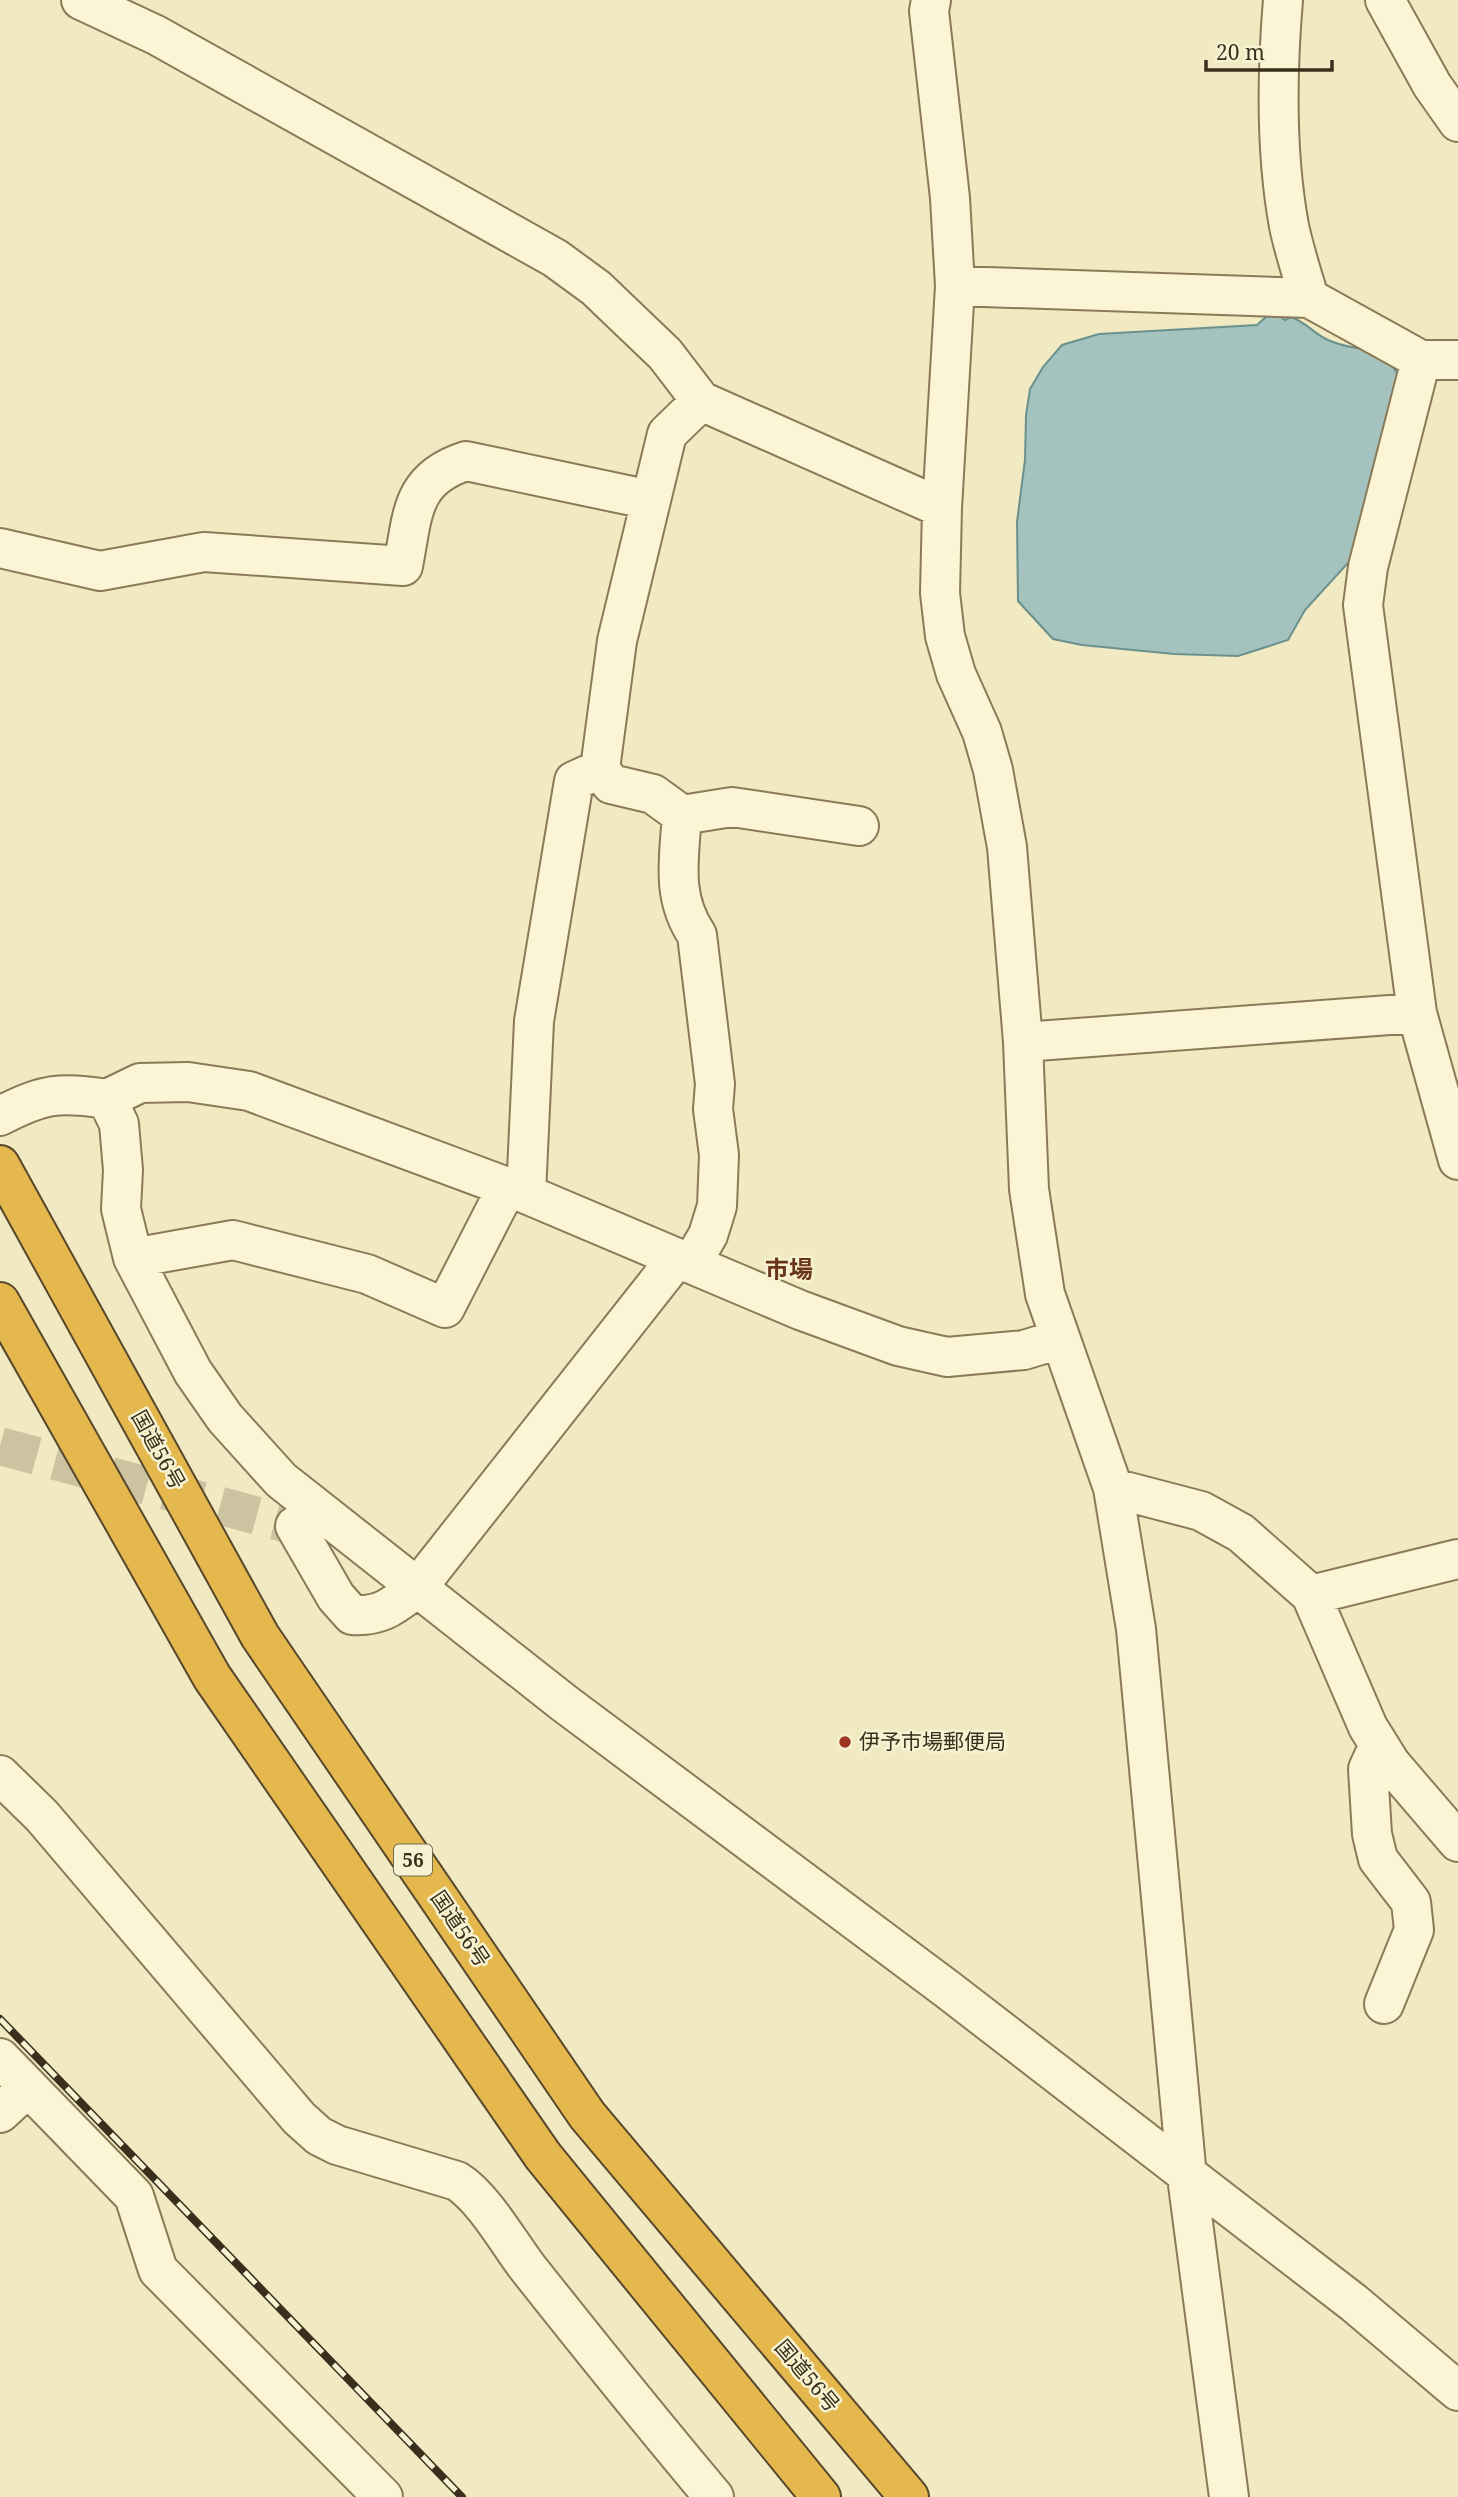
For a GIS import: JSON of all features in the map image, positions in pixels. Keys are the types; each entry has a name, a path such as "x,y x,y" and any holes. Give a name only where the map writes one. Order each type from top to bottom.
{"highway":[{"name":"国道56号","path":"0,1165 260,1636 587,2115 909,2497"},
{"path":"0,1302 220,1688 543,2156 821,2497"}],"street":[{"path":"81,0 156,35 555,258 596,288 665,354 701,401 942,508"},
{"path":"1283,0 1279,42 1282,140 1289,225 1309,298"},
{"path":"1385,0 1432,85 1458,122"},
{"path":"927,4 950,198 955,286 942,508 940,593 945,636 956,674 982,732 993,770 1007,847 1023,1042 1029,1189 1045,1294 1113,1488 1136,1629 1187,2177 1229,2497"},
{"path":"955,286 1309,298 1439,360 1368,567 1363,605 1417,1013 1458,1160"},
{"path":"701,401 667,434 617,641 600,769 611,784 653,794 682,815 732,807 859,827"},
{"path":"0,548 100,571 204,552 402,566 416,502 425,483 444,468 466,461 651,500"},
{"path":"133,1258 233,1240 368,1274 445,1308 516,1191 534,1021 574,781 600,769"},
{"path":"295,1526 336,1597 352,1615 373,1616 416,1588 708,1235 717,1206 719,1155 713,1109 715,1084 697,935 684,916 678,870 682,815"},
{"path":"1023,1042 1417,1013"},
{"path":"0,1116 34,1098 69,1094 107,1099 140,1083 188,1082 249,1091 516,1191 800,1310 886,1341 947,1357 1024,1350 1060,1339"},
{"path":"107,1099 119,1124 123,1170 121,1209 133,1258 193,1372 225,1418 281,1480 564,1703 947,1989 1187,2177 1354,2303 1458,2391"},
{"path":"1113,1488 1201,1511 1241,1533 1311,1595 1344,1675 1379,1745 1391,1764 1458,1842"},
{"path":"1311,1595 1458,1559"},
{"path":"1379,1745 1367,1769 1372,1834 1378,1859 1411,1902 1414,1930 1384,2004"},
{"path":"0,1775 42,1816 299,2118 319,2136 337,2145 457,2181 471,2190 542,2286 715,2497"},
{"path":"0,2058 134,2196 158,2270 383,2497"},
{"path":"0,2113 28,2087"}],"water":[{"path":"1276,314 1285,320 1291,317 1296,319 1318,335 1338,344 1376,353 1391,365 1398,375 1357,553 1305,610 1288,640 1238,656 1174,654 1082,645 1053,639 1018,601 1017,522 1025,460 1026,415 1030,389 1043,367 1062,345 1099,334 1257,325 1267,316"}],"tunnel":[{"path":"0,1446 295,1526"}],"railway":[{"path":"0,2019 462,2497"}],"place":[{"name":"伊予市場郵便局","path":"845,1742"}],"district":[{"name":"市場","path":"789,1270"}]}
